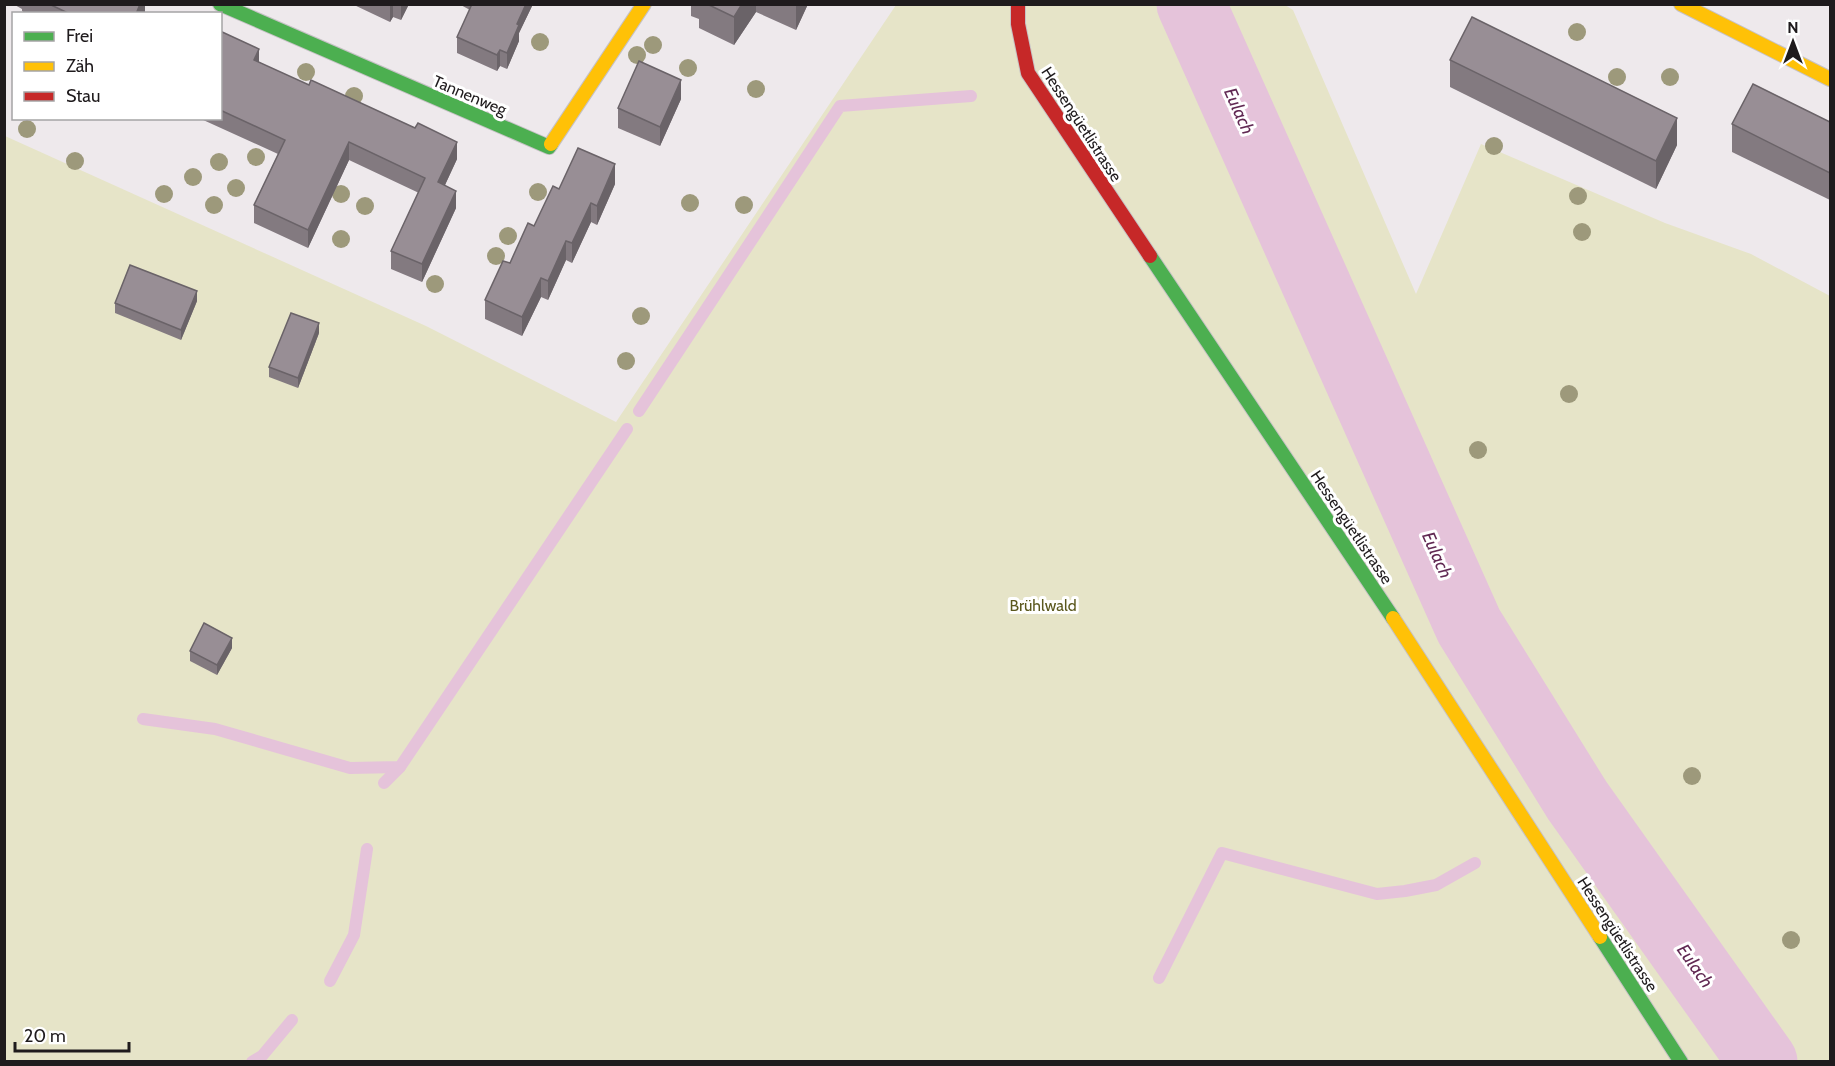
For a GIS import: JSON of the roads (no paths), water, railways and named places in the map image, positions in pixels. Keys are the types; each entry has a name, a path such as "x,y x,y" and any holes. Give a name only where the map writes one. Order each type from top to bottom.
{"street":[{"name":"Tannenweg","path":"220,4 549,147 644,4"},
{"name":"Hessengüetlistrasse","path":"1018,4 1018,24 1028,73 1425,666 1681,1062"},
{"path":"1681,4 1830,79"}],"waterway":[{"name":"Eulach","path":"1191,4 1469,626 1577,800 1763,1062"},
{"path":"639,411 840,106 971,96"},
{"path":"143,719 215,729 350,768 400,767 627,429"},
{"path":"384,783 400,767"},
{"path":"1562,810 1577,800"},
{"path":"330,981 354,935 367,849"},
{"path":"1159,978 1222,853 1377,894 1436,885 1475,863"},
{"path":"252,1062 262,1056 292,1020"}],"park label":[{"name":"Brühlwald","path":"1043,605"}]}
